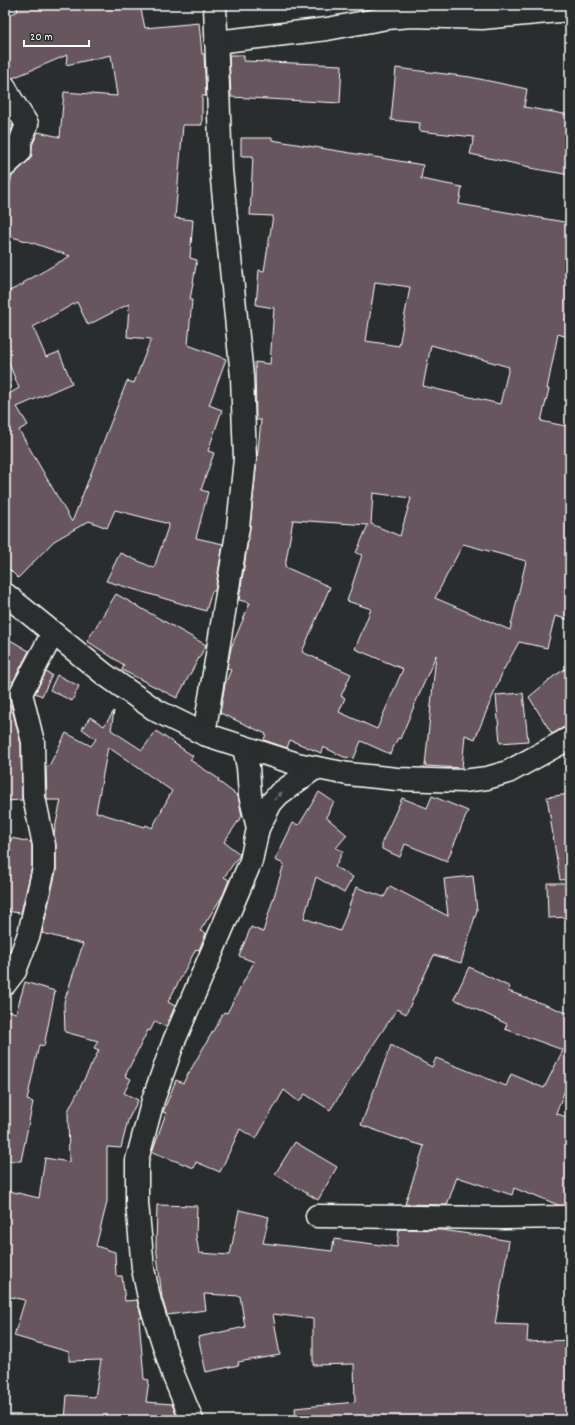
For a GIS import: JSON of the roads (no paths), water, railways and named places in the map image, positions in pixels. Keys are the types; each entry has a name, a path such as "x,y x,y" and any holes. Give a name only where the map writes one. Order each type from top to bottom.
{"street":[{"path":"204,734 238,527 244,459 242,376 221,170 215,5"},
{"path":"216,42 328,29 387,18 411,16 482,18 570,10"},
{"path":"5,87 11,99 28,124 20,143 20,152 5,166"},
{"path":"5,594 104,674 157,711 204,734 297,764 348,774 397,779 463,781 487,778 508,772 570,738"},
{"path":"5,984 15,971 29,934 44,868 44,845 34,798 33,742 21,693 53,633"},
{"path":"244,748 248,767 250,795 258,828"},
{"path":"192,1420 173,1374 150,1302 144,1269 137,1202 137,1160 153,1100 174,1041 251,861 258,828 271,803 278,794 315,768"},
{"path":"317,1216 504,1218 565,1217 570,1219"}]}
